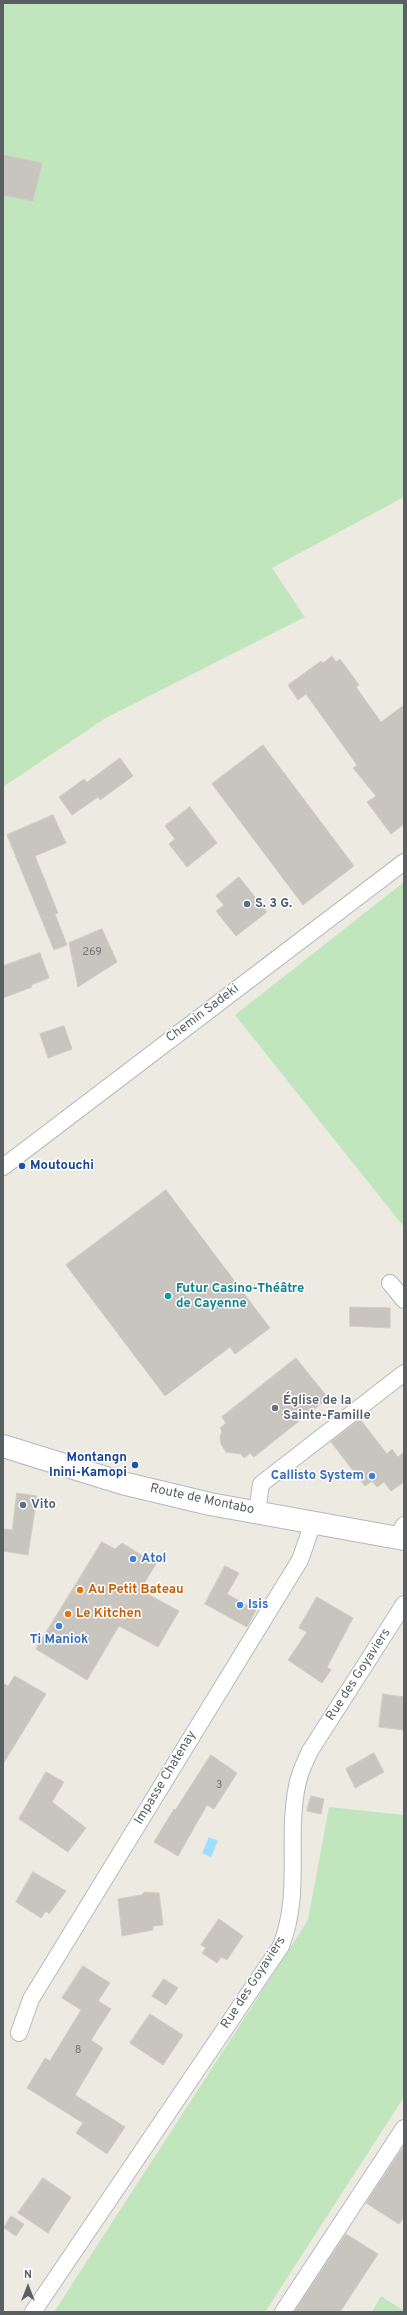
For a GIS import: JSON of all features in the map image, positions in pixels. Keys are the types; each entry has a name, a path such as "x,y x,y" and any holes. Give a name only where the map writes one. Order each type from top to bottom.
{"main road":[{"name":"Route de Montabo","path":"3,1446 122,1483 210,1504 313,1523 402,1534"}],"street":[{"name":"Chemin Sadeki","path":"3,1167 404,862"},
{"path":"390,1283 404,1300"},
{"path":"257,1512 262,1484 404,1373"},
{"name":"Impasse Chatenay","path":"19,2033 31,2000 300,1560 313,1523"},
{"name":"Rue des Goyaviers","path":"33,2312 281,1946 291,1916 293,1892 292,1838 297,1785 301,1771 310,1751 404,1604"},
{"path":"283,2312 404,2128"}],"green space":[{"path":"3,3 404,3 404,497 272,568 305,617 104,719 3,787"},
{"path":"404,882 404,1227 235,1015"},
{"path":"329,1807 404,1815 404,2097 265,2312 54,2312 308,1920"},
{"path":"381,2296 404,2311 404,2312 372,2312"}],"water":[{"path":"209,1837 218,1841 211,1857 202,1853"}],"building":[{"path":"3,155 42,163 33,201 3,195"},
{"path":"332,656 336,662 340,659 359,685 356,687 381,722 404,705 404,824 391,834 367,802 376,796 353,768 357,765 306,694 298,700 288,685 321,661 323,663"},
{"path":"263,745 354,866 303,905 212,784"},
{"path":"120,758 133,776 100,800 98,797 72,815 59,797 84,779 87,782"},
{"path":"190,807 217,843 187,867 169,844 175,839 165,826"},
{"path":"53,815 66,843 35,856 58,913 55,914 67,945 54,950 7,835"},
{"path":"239,877 267,912 236,936 216,911 224,905 216,896"},
{"path":"102,929 117,962 78,987 69,943"},
{"path":"40,953 49,978 31,985 32,987 3,998 3,966"},
{"path":"64,1026 72,1049 48,1058 40,1034"},
{"name":"Futur Casino-Théâtre de Cayenne","path":"166,1190 270,1328 235,1354 230,1347 165,1396 66,1265"},
{"path":"350,1307 390,1308 390,1328 350,1326"},
{"name":"Église de la Sainte-Famille","path":"296,1358 328,1398 254,1457 250,1453 244,1458 241,1454 226,1452 221,1444 220,1437 222,1431 220,1428 226,1423 222,1417"},
{"path":"360,1419 387,1454 392,1449 398,1457 404,1452 404,1482 391,1491 384,1482 377,1487 372,1481 365,1486 331,1442"},
{"path":"17,1493 37,1496 28,1555 3,1551 3,1529 12,1530"},
{"path":"102,1542 115,1549 122,1543 156,1564 140,1590 179,1611 158,1647 119,1626 87,1680 36,1649"},
{"path":"225,1566 239,1573 227,1594 256,1610 247,1627 205,1604"},
{"path":"317,1597 353,1618 327,1667 331,1670 322,1683 288,1660 307,1632 299,1628"},
{"path":"15,1676 46,1694 3,1764 3,1683 8,1686"},
{"path":"383,1694 404,1697 404,1730 379,1727"},
{"path":"374,1753 384,1772 355,1788 346,1769"},
{"path":"211,1755 237,1773 214,1809 207,1805 178,1856 154,1842 174,1809 175,1810"},
{"path":"46,1772 64,1782 52,1802 86,1828 68,1852 19,1819"},
{"path":"311,1796 324,1799 321,1814 307,1811"},
{"path":"33,1872 66,1891 49,1914 46,1911 41,1918 16,1902"},
{"path":"145,1892 159,1893 163,1925 153,1926 153,1930 122,1936 118,1899 141,1895"},
{"path":"219,1919 243,1936 227,1960 221,1957 217,1963 202,1953 206,1948 201,1945"},
{"path":"83,1966 110,1983 98,2001 111,2009 91,2040 103,2048 75,2095 125,2127 107,2154 76,2133 83,2123 27,2088 45,2058 50,2061 81,2010 62,1998"},
{"path":"164,1979 178,1988 166,2005 152,1996"},
{"path":"150,2014 183,2035 163,2065 130,2043"},
{"path":"404,2146 404,2217 399,2224 366,2203"},
{"path":"43,2178 71,2197 48,2233 18,2213"},
{"path":"11,2216 24,2224 16,2236 4,2228"},
{"path":"346,2234 378,2254 340,2312 294,2312"}],"place":[{"name":"S. 3 G.","path":"247,904"},
{"name":"Moutouchi","path":"22,1166"},
{"name":"Futur Casino-Théâtre de Cayenne","path":"168,1296"},
{"name":"Église de la Sainte-Famille","path":"275,1408"},
{"name":"Montangn Inini-Kamopi","path":"135,1465"},
{"name":"Callisto System","path":"372,1476"},
{"name":"Vito","path":"23,1505"},
{"name":"Atol","path":"133,1559"},
{"name":"Au Petit Bateau","path":"80,1590"},
{"name":"Isis","path":"240,1605"},
{"name":"Le Kitchen","path":"68,1614"},
{"name":"Ti Maniok","path":"59,1626"}]}
